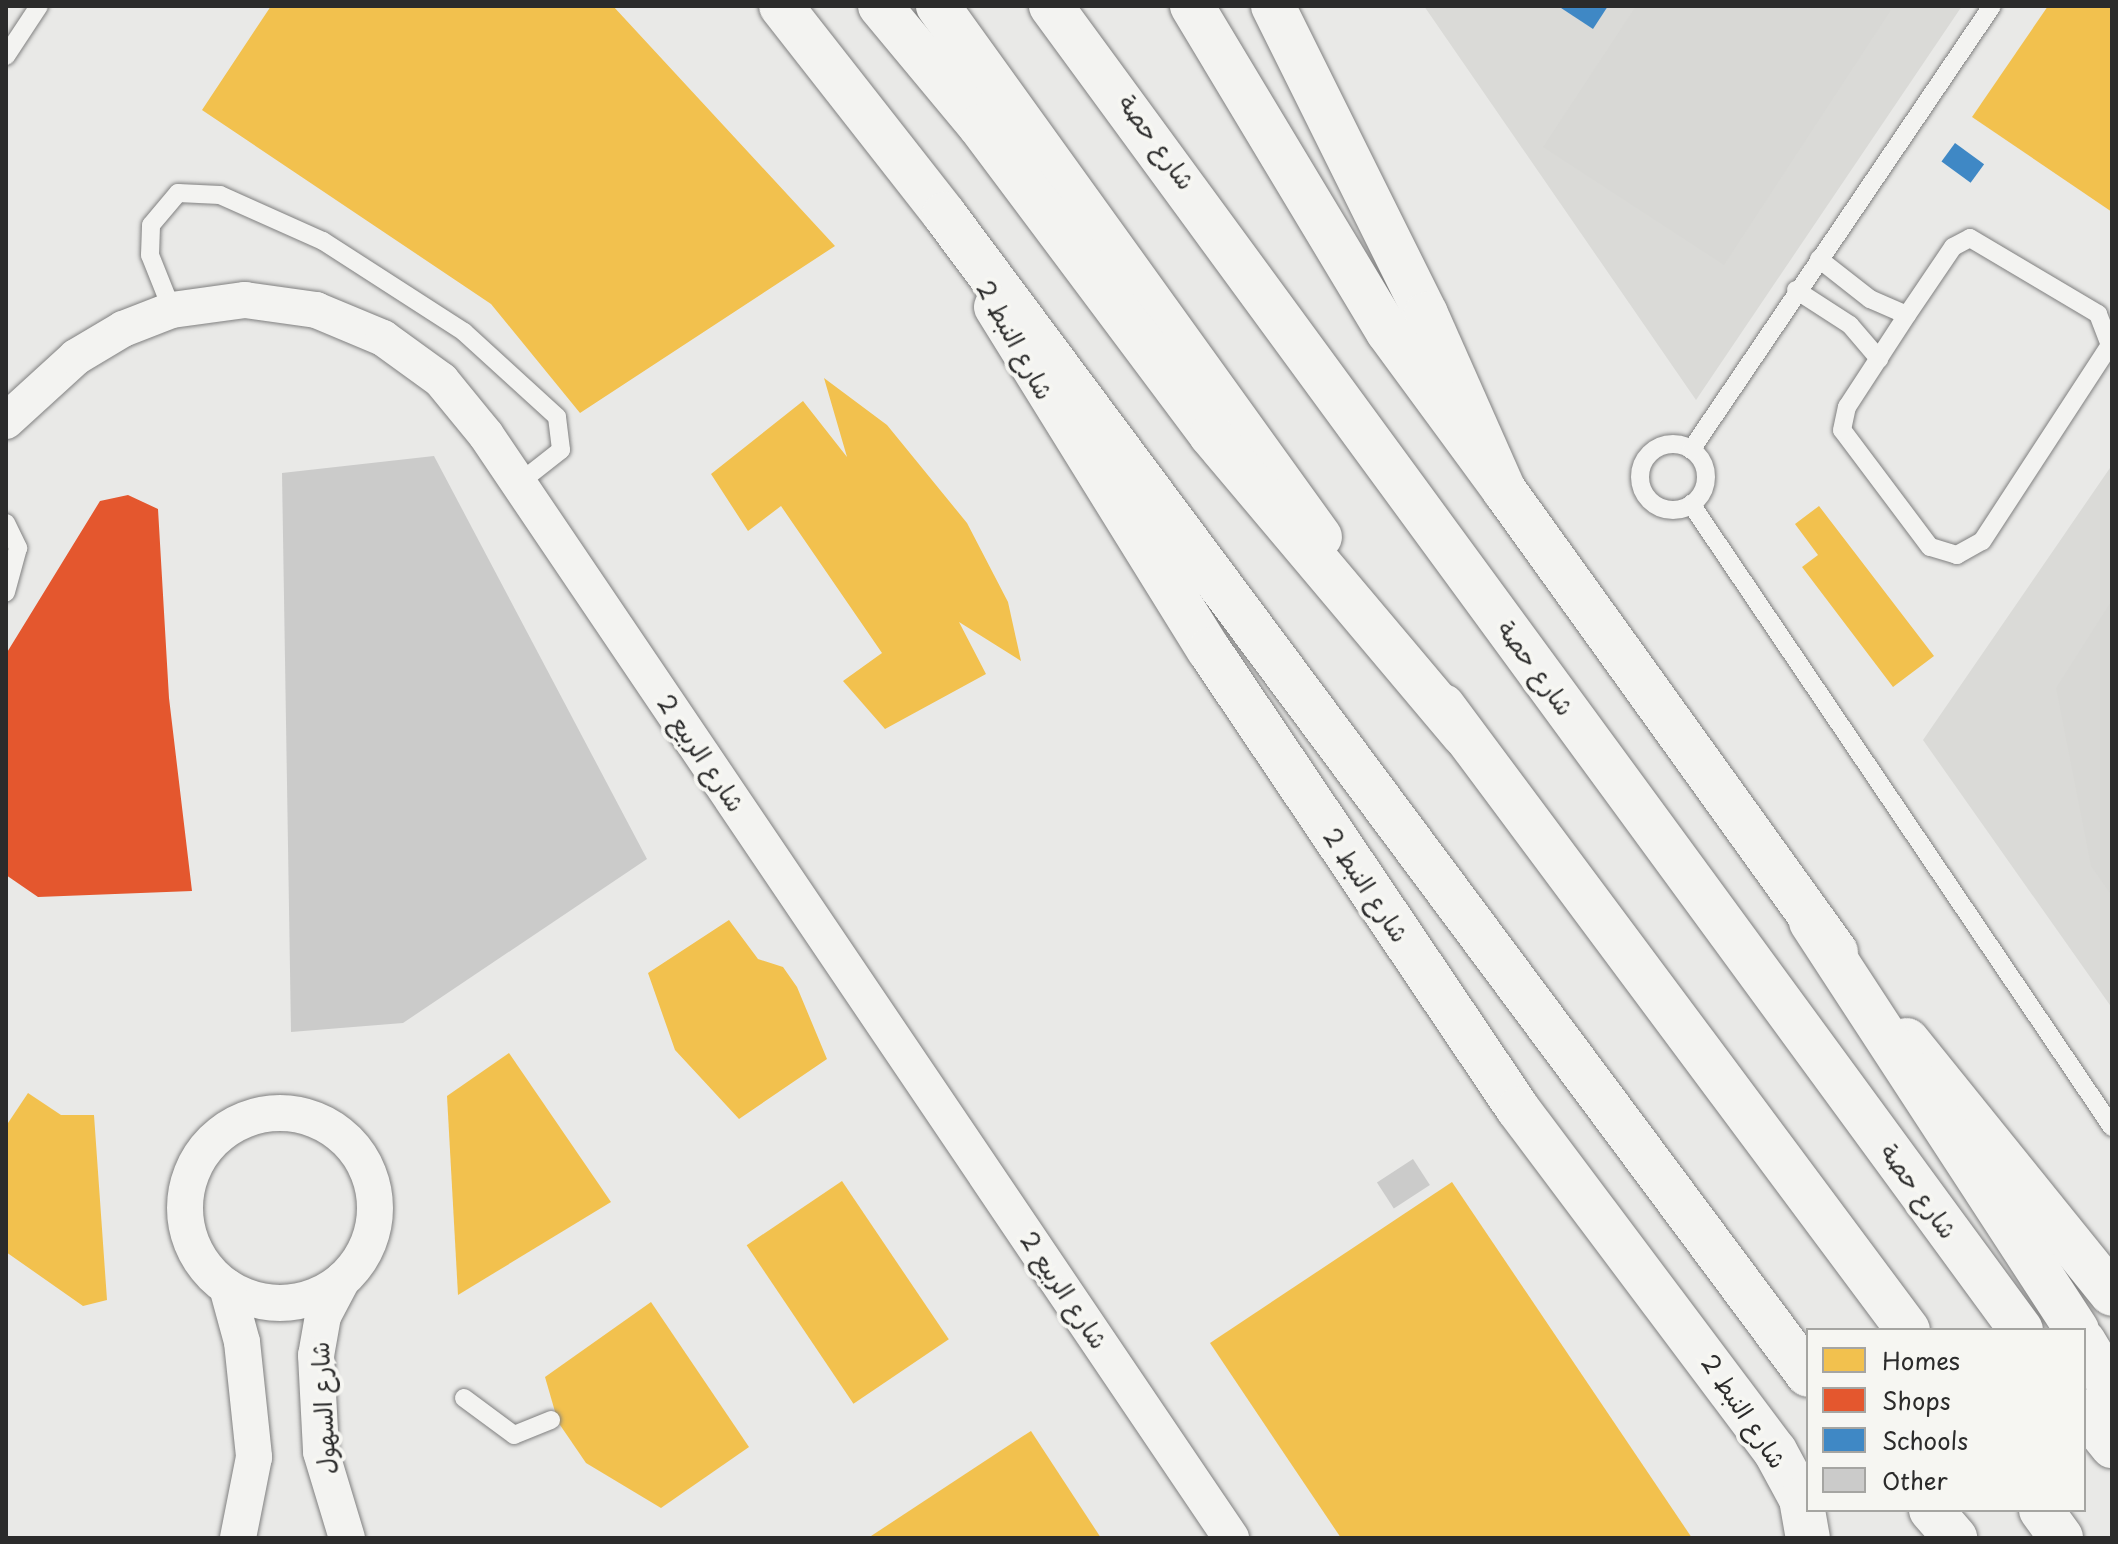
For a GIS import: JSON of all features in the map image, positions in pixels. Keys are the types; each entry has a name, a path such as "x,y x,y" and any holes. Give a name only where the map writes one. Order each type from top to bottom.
{"main road":[{"path":"781,6 944,214 1806,1372"},
{"path":"880,6 980,126 1211,435 1464,735"},
{"path":"938,6 1464,735 1907,1328"},
{"name":"شارع حصة","path":"1051,6 1119,91 2020,1328"},
{"path":"1078,6 1119,91"},
{"path":"1192,6 1388,332 1811,922 2076,1328"},
{"path":"1273,6 1426,314 1504,490"},
{"name":"شارع النبط 2","path":"944,214 1047,400 1305,794 1518,1109 1775,1451 1801,1499 1808,1538"},
{"path":"1811,922 2112,1294"},
{"path":"2086,1345 2112,1389"},
{"path":"2086,1414 2112,1446"},
{"path":"1902,1512 1919,1538"},
{"path":"1933,1512 1955,1538"},
{"path":"2042,1512 2061,1538"}],"street":[{"name":"شارع الربيع 2","path":"6,421 76,357 172,310 245,300 316,310 383,338 441,380 519,483 1231,1538"},
{"path":"227,1287 273,1303 321,1293 342,1280 369,1242 375,1218 368,1172 340,1134 277,1113 235,1124 215,1138 189,1179 188,1236 227,1287 242,1342 254,1457 238,1538"},
{"name":"شارع السهول","path":"342,1280 323,1316 316,1355 321,1452 347,1538"}],"lane":[{"path":"6,56 39,6"},
{"path":"1691,450 1796,290 1992,6"},
{"path":"172,310 150,255 151,225 178,193 220,195 323,241 464,332 557,417 561,450 519,483"},
{"path":"1979,239 2098,314 2110,333 2106,356 1971,550 1930,547 1845,442 1847,407 1879,359 1953,247 1979,239"},
{"path":"1819,259 1870,299 1907,315"},
{"path":"1796,290 1850,325 1879,359"},
{"path":"1673,444 1691,450 1706,482 1691,504 1662,508 1646,496 1640,477 1653,451 1673,444"},
{"path":"1691,504 2112,1127"},
{"path":"6,523 18,565 6,592"},
{"path":"464,1398 514,1435 551,1420"}],"shaded area":[{"path":"1424,6 1962,6 1696,400"},
{"path":"1636,6 1891,10 1724,265 1543,147"},
{"path":"2112,465 2112,1008 1923,740"},
{"path":"2112,600 2112,896 2091,866 2056,688"}],"building: Homes":[{"path":"271,6 613,6 835,246 580,413 491,304 202,110"},
{"path":"2048,6 2112,6 2112,212 1972,117"},
{"path":"824,378 887,425 967,523 1008,602 1021,661 959,622 986,674 885,729 843,681 882,653 781,506 748,531 711,474 803,401 847,457"},
{"path":"1819,506 1934,656 1893,687 1802,567 1818,555 1795,524"},
{"path":"729,920 758,959 783,967 797,987 827,1059 739,1119 675,1050 648,973"},
{"path":"509,1053 611,1202 458,1295 447,1096"},
{"path":"28,1093 61,1115 94,1115 107,1300 83,1306 6,1252 6,1126"},
{"path":"842,1181 949,1339 853,1404 747,1245"},
{"path":"1452,1182 1692,1538 1341,1538 1210,1343"},
{"path":"651,1302 749,1447 661,1508 586,1463 558,1422 545,1377"},
{"path":"1031,1431 1101,1538 868,1538 1020,1438"}],"building: Shops":[{"path":"128,495 158,509 169,698 192,891 38,897 6,875 6,654 100,501"}],"building: Schools":[{"path":"1558,6 1608,6 1593,29"},
{"path":"1955,143 1984,164 1971,183 1941,162"}],"building: Other":[{"path":"434,456 647,859 403,1023 291,1032 282,473"},
{"path":"1413,1159 1430,1185 1394,1208 1377,1182"}]}
